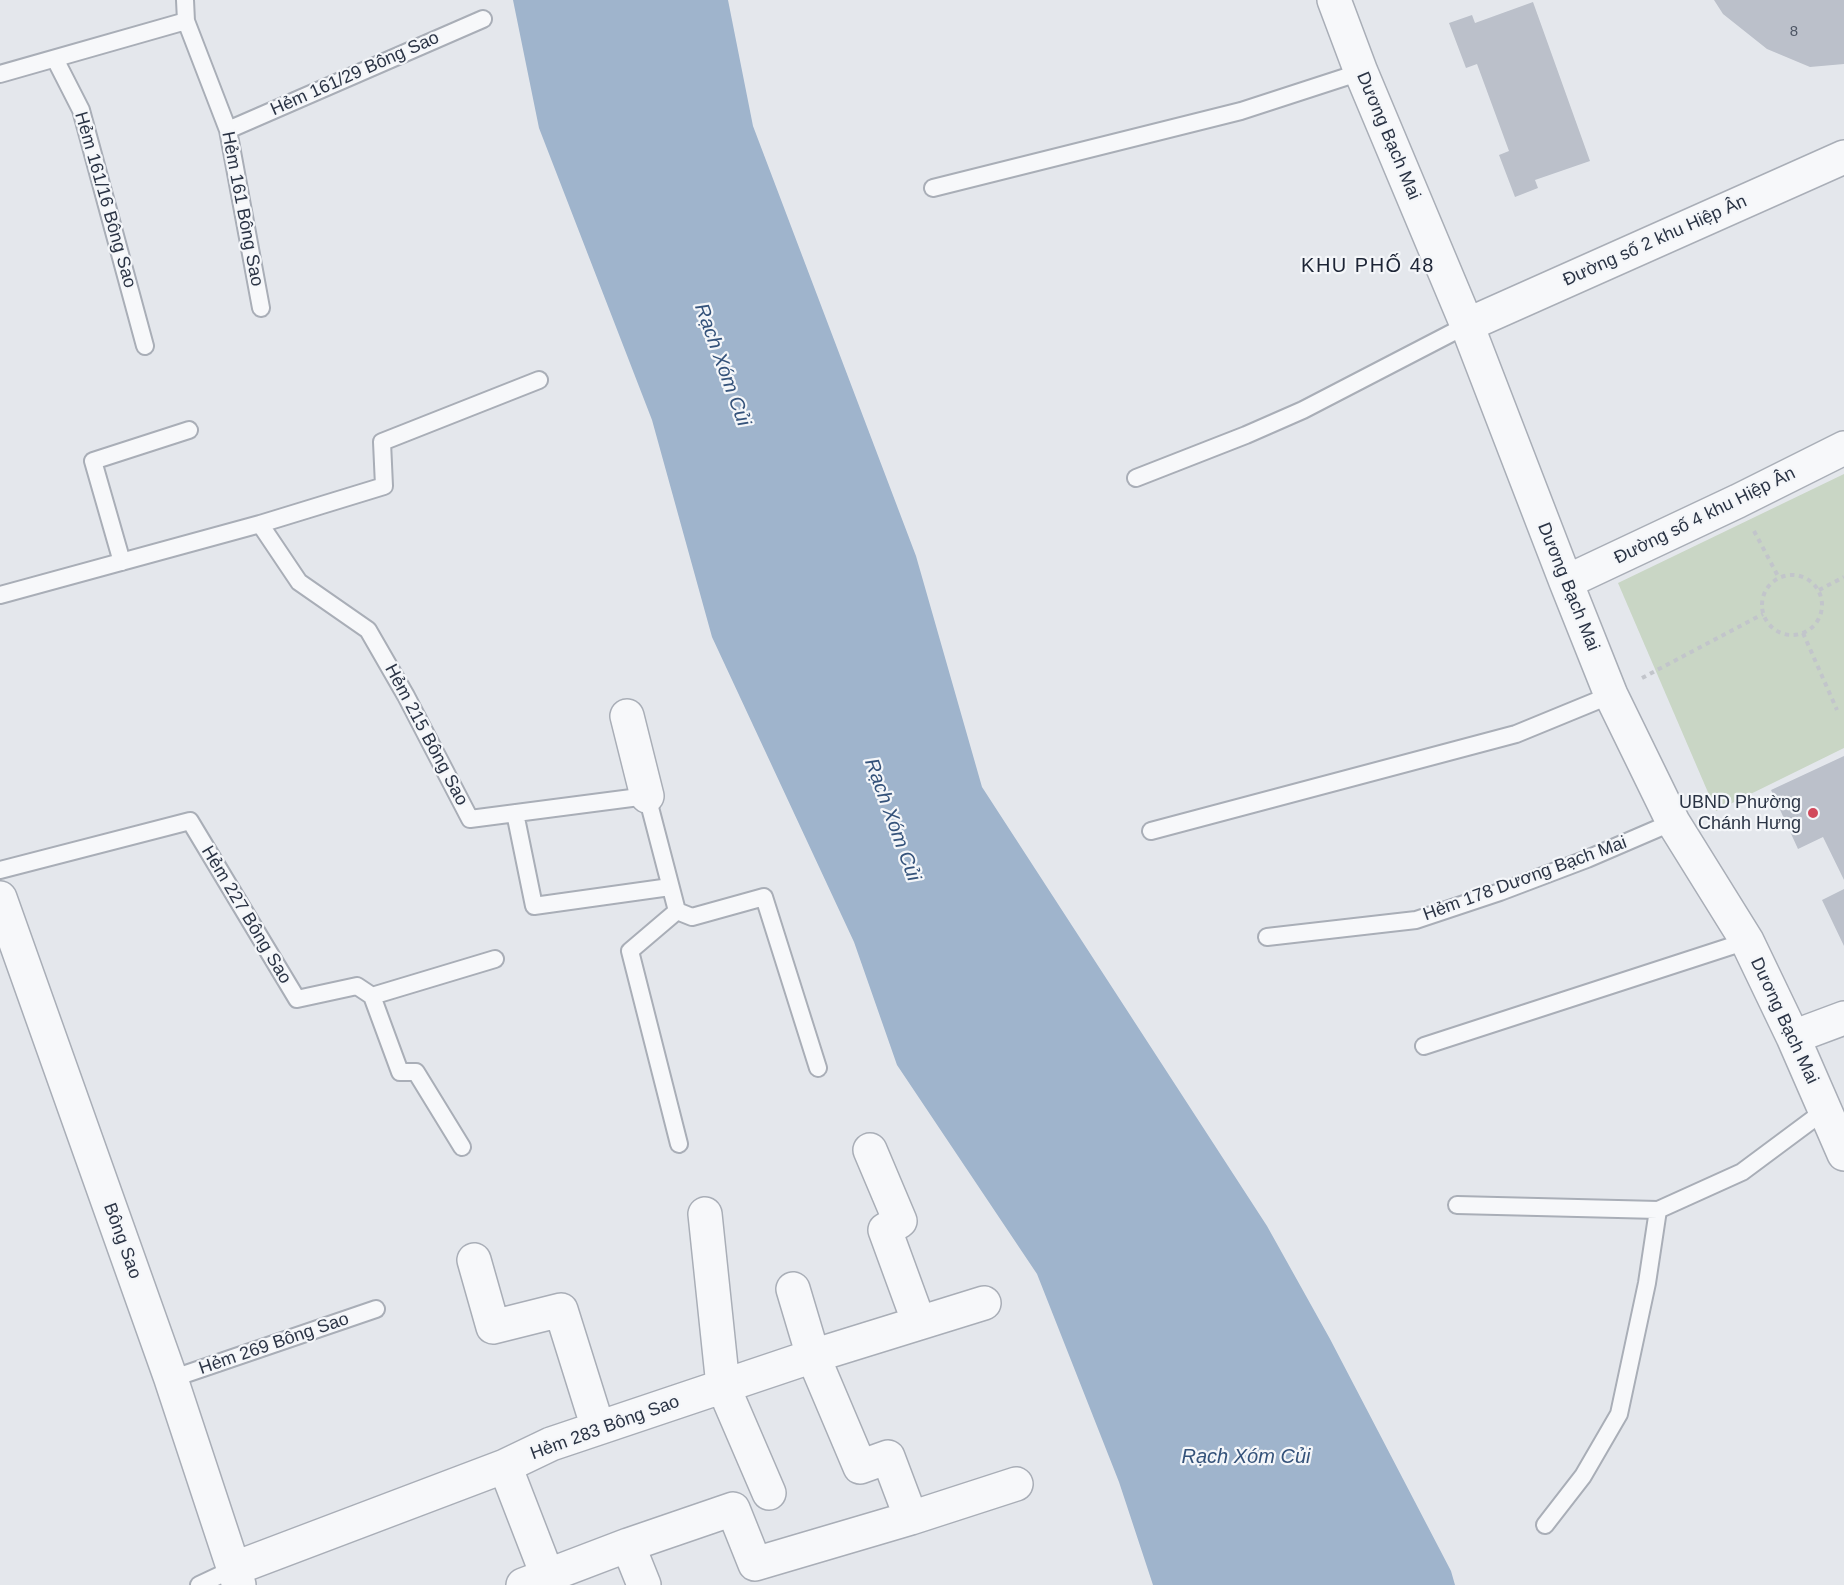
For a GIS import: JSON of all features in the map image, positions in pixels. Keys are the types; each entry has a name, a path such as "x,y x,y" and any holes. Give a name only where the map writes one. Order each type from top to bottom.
{"street":[{"name":"Dương Bạch Mai","path":"1334,0 1361,72 1467,325 1611,695 1673,822 1747,941 1793,1037 1844,1154"},
{"name":"Đường số 2 khu Hiệp Ân","path":"1467,325 1844,157"},
{"name":"Đường số 4 khu Hiệp Ân","path":"1566,582 1844,448"},
{"path":"627,716 647,796"},
{"name":"Bông Sao","path":"0,898 171,1379 236,1577"},
{"path":"1793,1037 1844,1018"},
{"path":"870,1150 900,1221 885,1230 919,1323"},
{"path":"705,1214 723,1386 769,1493"},
{"path":"474,1260 493,1326 561,1310 598,1428"},
{"path":"793,1288 813,1356 860,1467 888,1457 911,1518"},
{"name":"Hẻm 283 Bông Sao","path":"236,1577 552,1444 813,1356 984,1303"},
{"path":"504,1466 540,1582 628,1545 733,1509 755,1564 1016,1484"},
{"path":"628,1545 644,1585"}],"lane":[{"name":"Hẻm 161 Bông Sao","path":"185,0 186,21 228,130 261,308"},
{"name":"Hẻm 161/29 Bông Sao","path":"228,130 483,19"},
{"path":"0,74 186,21"},
{"name":"Hẻm 161/16 Bông Sao","path":"55,59 81,110 145,346"},
{"path":"933,188 1241,111 1361,72"},
{"path":"1136,478 1303,410 1467,325"},
{"path":"0,595 260,524 384,486 382,442 538,380"},
{"path":"122,562 93,461 189,430"},
{"name":"Hẻm 215 Bông Sao","path":"260,524 299,582 368,630 406,696 470,819 647,796"},
{"path":"1151,831 1516,734 1611,695"},
{"path":"647,796 676,911"},
{"path":"515,813 534,906 669,886"},
{"name":"Hẻm 227 Bông Sao","path":"0,870 190,821 297,999 357,986 372,996"},
{"name":"Hẻm 178 Dương Bạch Mai","path":"1267,937 1416,920 1500,892 1587,859 1673,822"},
{"path":"676,911 692,917 764,897 818,1068"},
{"path":"676,911 630,951 679,1144"},
{"path":"1424,1046 1747,941"},
{"path":"462,1147 416,1072 400,1072 372,996 495,959"},
{"path":"1457,1205 1658,1210 1742,1172 1824,1111"},
{"path":"1545,1526 1583,1476 1619,1414 1647,1282 1658,1210"},
{"name":"Hẻm 269 Bông Sao","path":"171,1379 376,1309"},
{"path":"199,1585 236,1577"}],"path":[{"path":"1738,501 1779,578"},
{"path":"1794,575 1804,577 1819,590 1822,610 1812,628 1803,633 1784,634 1768,623 1764,614 1764,596 1768,587 1779,578 1794,575"},
{"path":"1819,590 1844,578"},
{"path":"1611,695 1764,614"},
{"path":"1803,633 1838,710"}],"green space":[{"path":"1844,474 1844,748 1716,811 1618,583"}],"water":[{"name":"Rạch Xóm Củi","path":"513,0 728,0 753,126 916,556 982,787 1267,1226 1330,1339 1451,1571 1455,1585 1153,1585 1119,1482 1037,1274 897,1065 854,942 712,637 652,420 539,128"}],"building":[{"path":"1714,0 1844,0 1844,64 1810,67 1767,49 1723,14"},
{"path":"1533,2 1590,161 1535,180 1538,188 1515,197 1499,155 1509,151 1477,64 1466,68 1449,23 1472,15 1475,23"},
{"name":"UBND Phường Chánh Hưng","path":"1844,756 1844,880 1823,837 1798,849 1771,790"},
{"path":"1844,889 1844,946 1822,900"}],"place":[{"name":"UBND Phường Chánh Hưng","path":"1813,813"}],"district":[{"name":"KHU PHỐ 48","path":"1368,266"}]}
